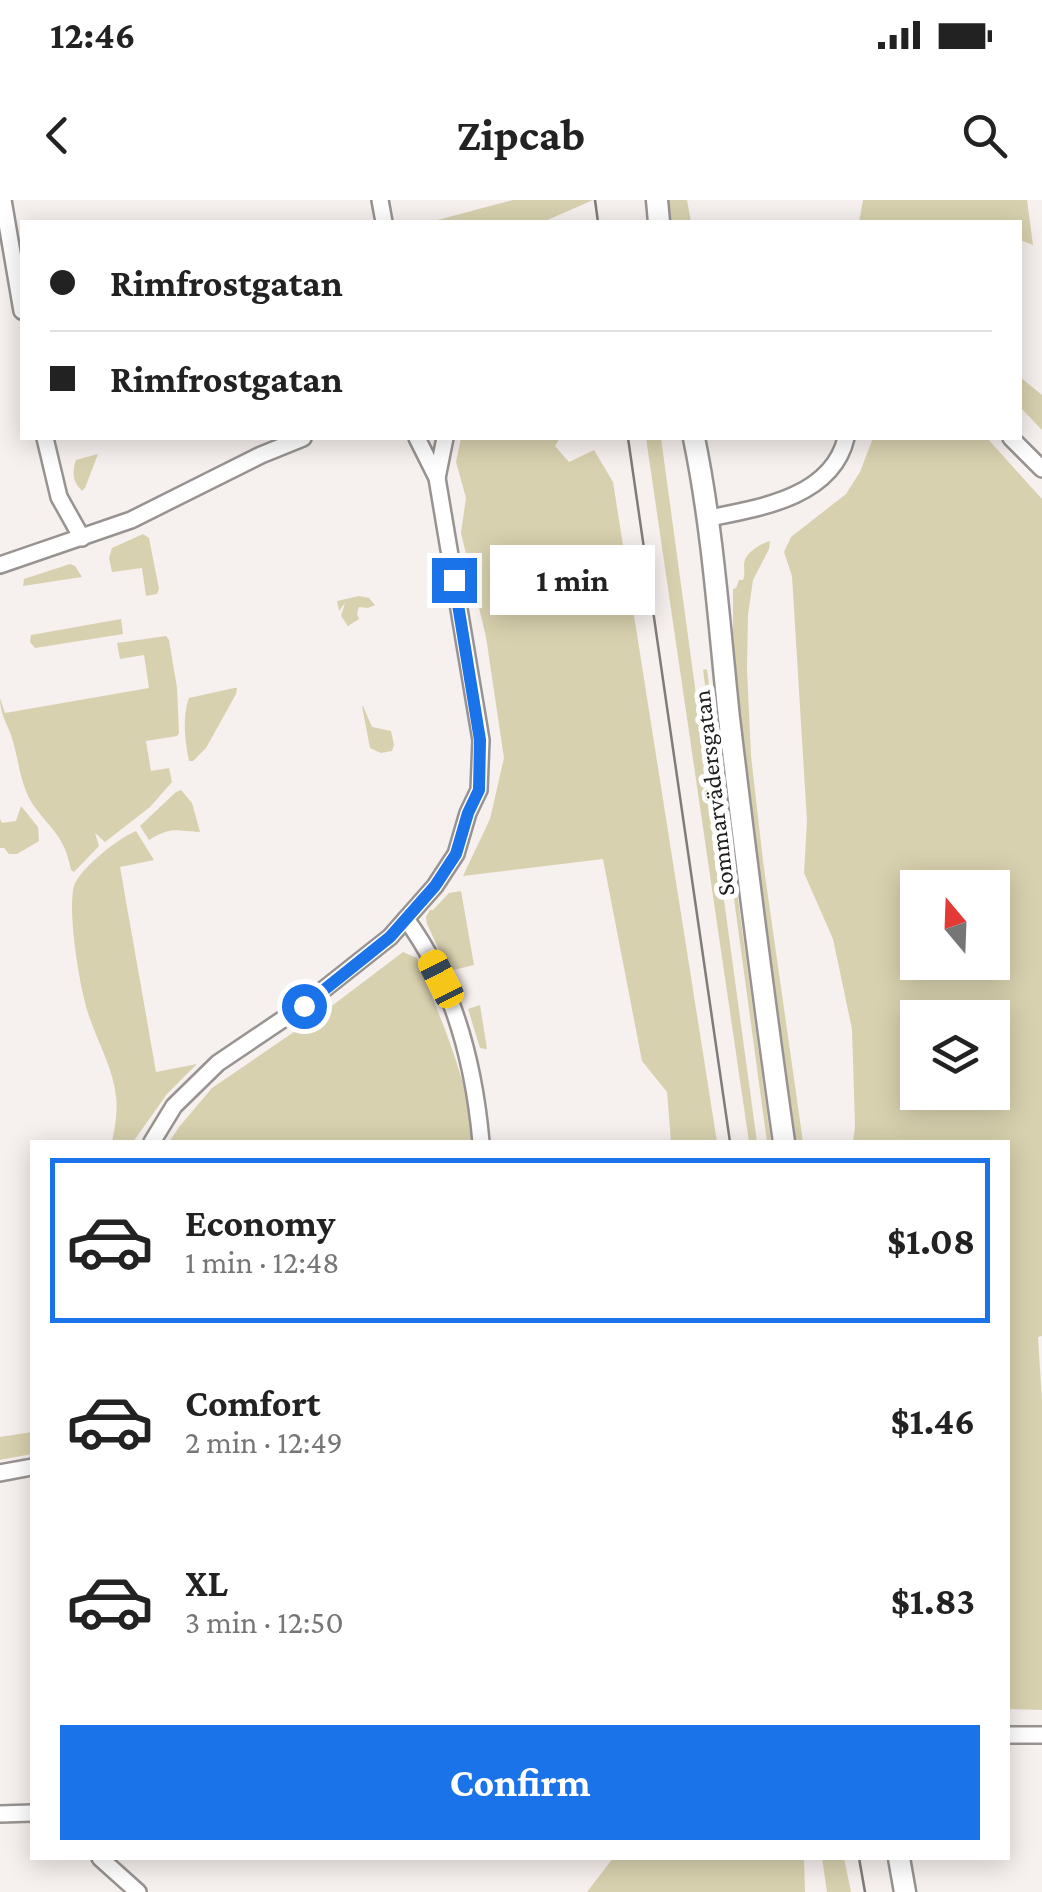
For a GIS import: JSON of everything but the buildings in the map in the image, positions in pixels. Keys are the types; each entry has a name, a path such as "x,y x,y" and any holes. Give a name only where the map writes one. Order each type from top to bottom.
{"street":[{"path":"3,200 20,298"},
{"path":"45,440 59,496 82,538"},
{"path":"0,565 147,513 290,440"},
{"path":"153,1140 174,1106 218,1063 332,985 390,937 435,886 456,854 479,790 480,740 437,478 418,440"},
{"path":"437,478 445,440"},
{"name":"Sommarvädersgatan","path":"694,440 709,518 748,880 784,1140"},
{"path":"709,518 802,492 820,481 833,466 846,440"},
{"path":"1013,440 1042,469"},
{"path":"406,919 441,979 458,1022 473,1078 481,1140"},
{"path":"0,1473 30,1467"},
{"path":"1010,1736 1042,1735"},
{"path":"0,1814 30,1813"},
{"path":"102,1860 138,1892"},
{"path":"899,1860 905,1892"}],"shaded area":[{"path":"513,200 593,200 548,220 438,220"},
{"path":"669,200 687,200 691,220 671,220"},
{"path":"863,200 1027,200 1033,245 1022,241 1022,220 859,220"},
{"path":"1022,379 1042,395 1042,430 1022,409"},
{"path":"461,440 559,440 555,446 569,462 594,450 613,482 717,1140 671,1140 667,1092 642,1061 603,859 463,876 490,819 504,758 486,637 461,533 466,498 456,462"},
{"path":"646,440 661,440 757,1140 749,1140"},
{"path":"872,440 989,440 1042,499 1042,1336 1038,1337 1042,1401 1042,1710 1010,1709 1010,1140 853,1140 852,1029 833,939 804,873 807,821 792,576 784,552 791,537 846,494"},
{"path":"98,454 82,491 74,476 76,460"},
{"path":"143,534 149,538 159,589 157,594 146,596 142,568 112,572 109,558 112,548"},
{"path":"770,541 753,580 748,615 751,756 803,1140 793,1140 743,760 733,634 733,589 743,580 747,557"},
{"path":"70,564 82,577 23,586 24,579"},
{"path":"369,598 375,605 359,607 359,619 348,626 341,616 345,603 339,611 337,601"},
{"path":"121,619 123,634 35,648 30,642 31,635"},
{"path":"166,636 177,688 179,733 146,741 151,771 169,768 172,782 150,807 105,842 95,833 99,846 74,872 61,841 28,795 0,698 5,713 149,688 144,655 120,659 117,643"},
{"path":"703,670 707,670 771,1140 767,1140"},
{"path":"237,688 206,748 189,761 185,721 189,698"},
{"path":"362,706 372,727 391,731 392,751 381,753 370,748"},
{"path":"181,790 192,803 200,832 170,831 149,840 140,826"},
{"path":"21,806 38,827 39,841 17,854 9,854 0,848 0,819 2,823 16,821"},
{"path":"136,831 154,860 120,867 156,1072 197,1064 167,1094 134,1140 112,1140 117,1102 109,1066 82,989 72,898 77,879 84,871"},
{"path":"461,891 474,965 449,971 426,917 449,893"},
{"path":"403,952 417,958 459,1071 474,1140 170,1140 212,1088"},
{"path":"480,1005 487,1049 480,1048 468,1009"},
{"path":"30,1432 30,1454 0,1460 0,1437"},
{"path":"611,1860 804,1860 805,1892 587,1892"},
{"path":"822,1860 844,1860 851,1892 827,1892"}],"tram line":[{"path":"595,200 598,220"},
{"path":"628,440 730,1140"},
{"path":"859,1860 865,1892"}],"route":[{"path":"304,1006 390,937 435,886 456,854 479,790 480,740 454,580"}]}
